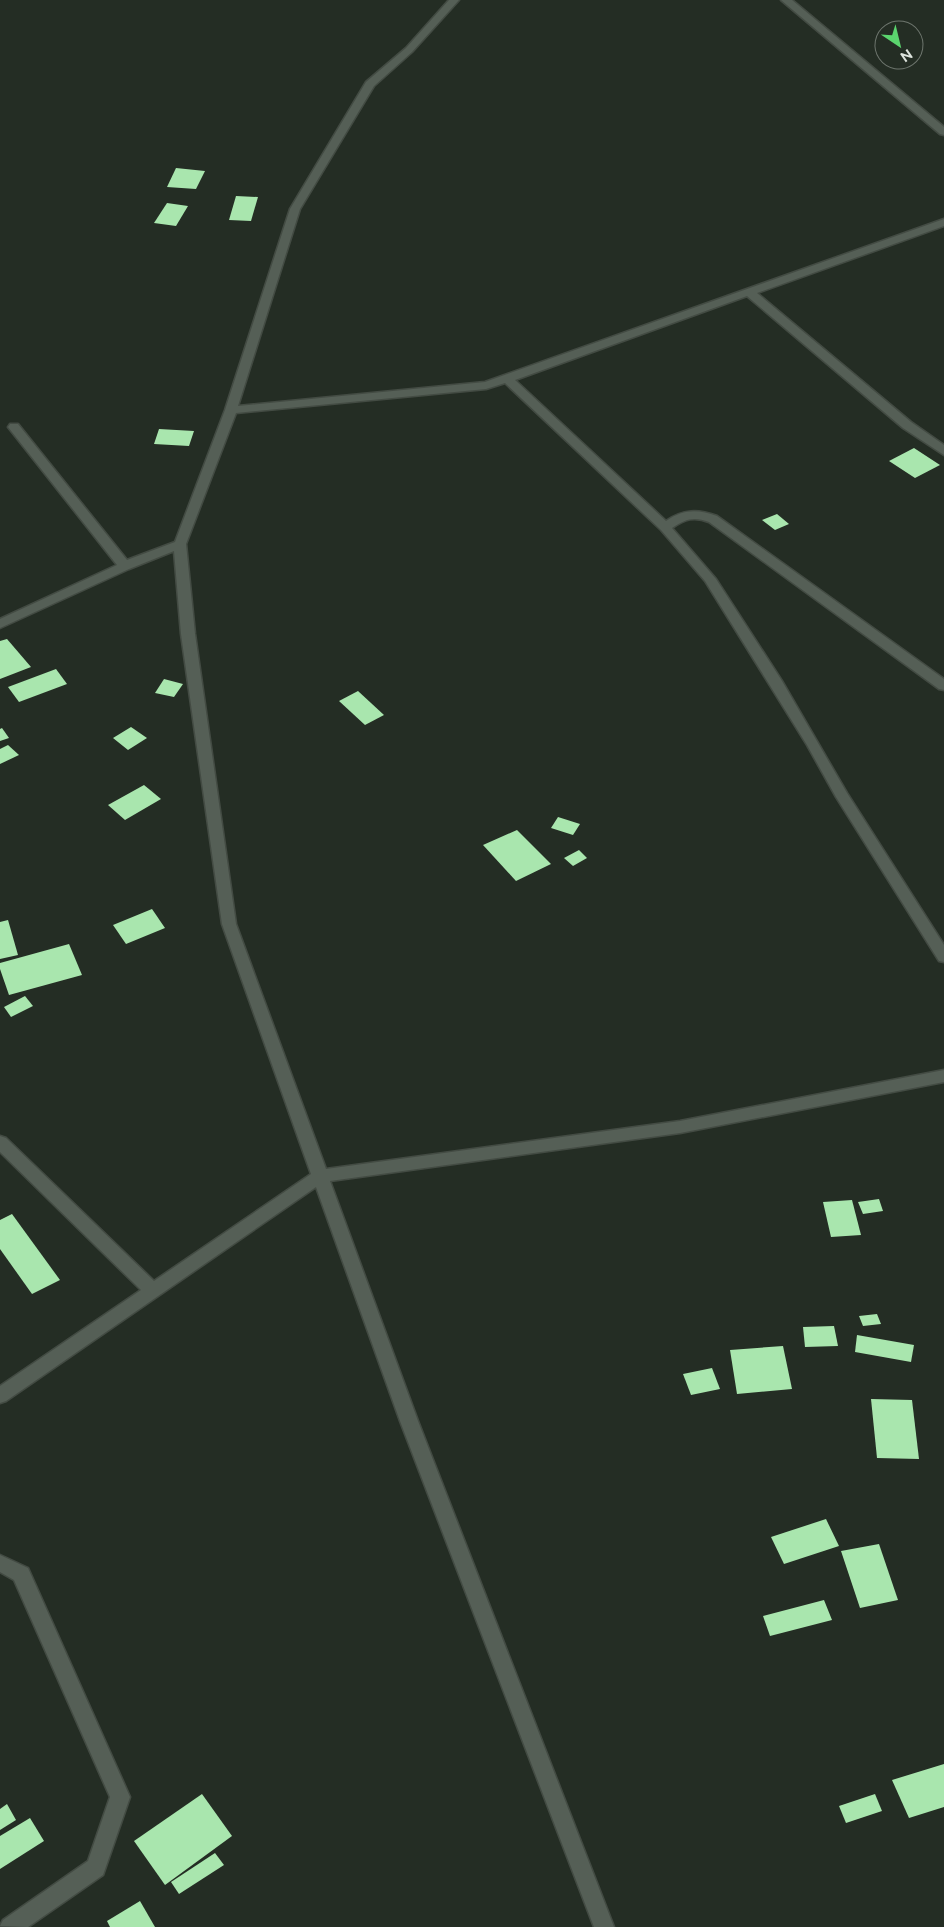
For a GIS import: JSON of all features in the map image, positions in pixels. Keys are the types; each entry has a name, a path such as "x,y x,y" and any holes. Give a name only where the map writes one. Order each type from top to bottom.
{"street":[{"path":"454,0 409,50 370,84 295,209 231,410 180,544 188,634 229,924 408,1421 604,1927"},
{"path":"786,0 944,132"},
{"path":"231,410 486,385 750,293 944,222"},
{"path":"750,293 908,425 944,451"},
{"path":"507,379 665,527 710,579 780,689 841,794 944,957"},
{"path":"14,427 125,566"},
{"path":"665,527 680,516 699,513 713,519 944,686"},
{"path":"0,624 125,566 180,544"},
{"path":"0,1396 320,1176 680,1127 944,1076"},
{"path":"0,1142 153,1291"},
{"path":"0,1564 21,1574 120,1797 96,1868 10,1927"}],"building":[{"path":"176,168 205,171 196,189 167,187"},
{"path":"236,196 258,197 251,221 229,220"},
{"path":"167,203 188,206 176,226 154,223"},
{"path":"159,429 194,431 189,446 154,444"},
{"path":"914,448 940,465 915,478 889,461"},
{"path":"777,514 789,524 775,530 762,520"},
{"path":"7,639 31,667 0,679 0,641"},
{"path":"56,669 67,684 19,702 8,687"},
{"path":"164,679 183,684 174,697 155,693"},
{"path":"358,691 384,715 365,725 339,701"},
{"path":"131,727 147,738 128,750 113,738"},
{"path":"2,728 9,738 0,741 0,729"},
{"path":"8,745 19,755 0,764 0,749"},
{"path":"144,785 161,799 125,820 108,805"},
{"path":"558,817 580,824 573,835 551,828"},
{"path":"517,830 551,864 516,881 483,845"},
{"path":"579,850 587,858 573,866 564,858"},
{"path":"152,909 165,928 126,944 113,925"},
{"path":"8,920 18,955 0,959 0,922"},
{"path":"69,944 82,975 9,995 0,969 0,963"},
{"path":"25,996 33,1006 11,1017 4,1007"},
{"path":"879,1199 883,1211 863,1214 858,1202"},
{"path":"852,1200 861,1235 831,1237 823,1202"},
{"path":"12,1214 60,1280 32,1294 0,1249 0,1220"},
{"path":"877,1314 881,1324 863,1326 859,1316"},
{"path":"834,1326 838,1346 805,1347 803,1327"},
{"path":"857,1335 914,1345 911,1362 855,1352"},
{"path":"783,1346 792,1389 737,1394 730,1350"},
{"path":"712,1368 720,1389 691,1395 683,1374"},
{"path":"871,1399 912,1400 919,1459 877,1458"},
{"path":"826,1519 839,1546 784,1564 771,1537"},
{"path":"879,1544 898,1600 860,1608 841,1551"},
{"path":"824,1600 832,1620 770,1636 763,1616"},
{"path":"944,1764 944,1807 909,1818 892,1780"},
{"path":"202,1794 232,1836 165,1885 134,1841"},
{"path":"875,1794 882,1811 846,1823 839,1806"},
{"path":"7,1804 16,1820 0,1830 0,1809"},
{"path":"30,1818 44,1841 0,1869 0,1836"},
{"path":"215,1853 224,1865 179,1894 171,1882"},
{"path":"140,1901 155,1927 110,1927 107,1921"}]}
